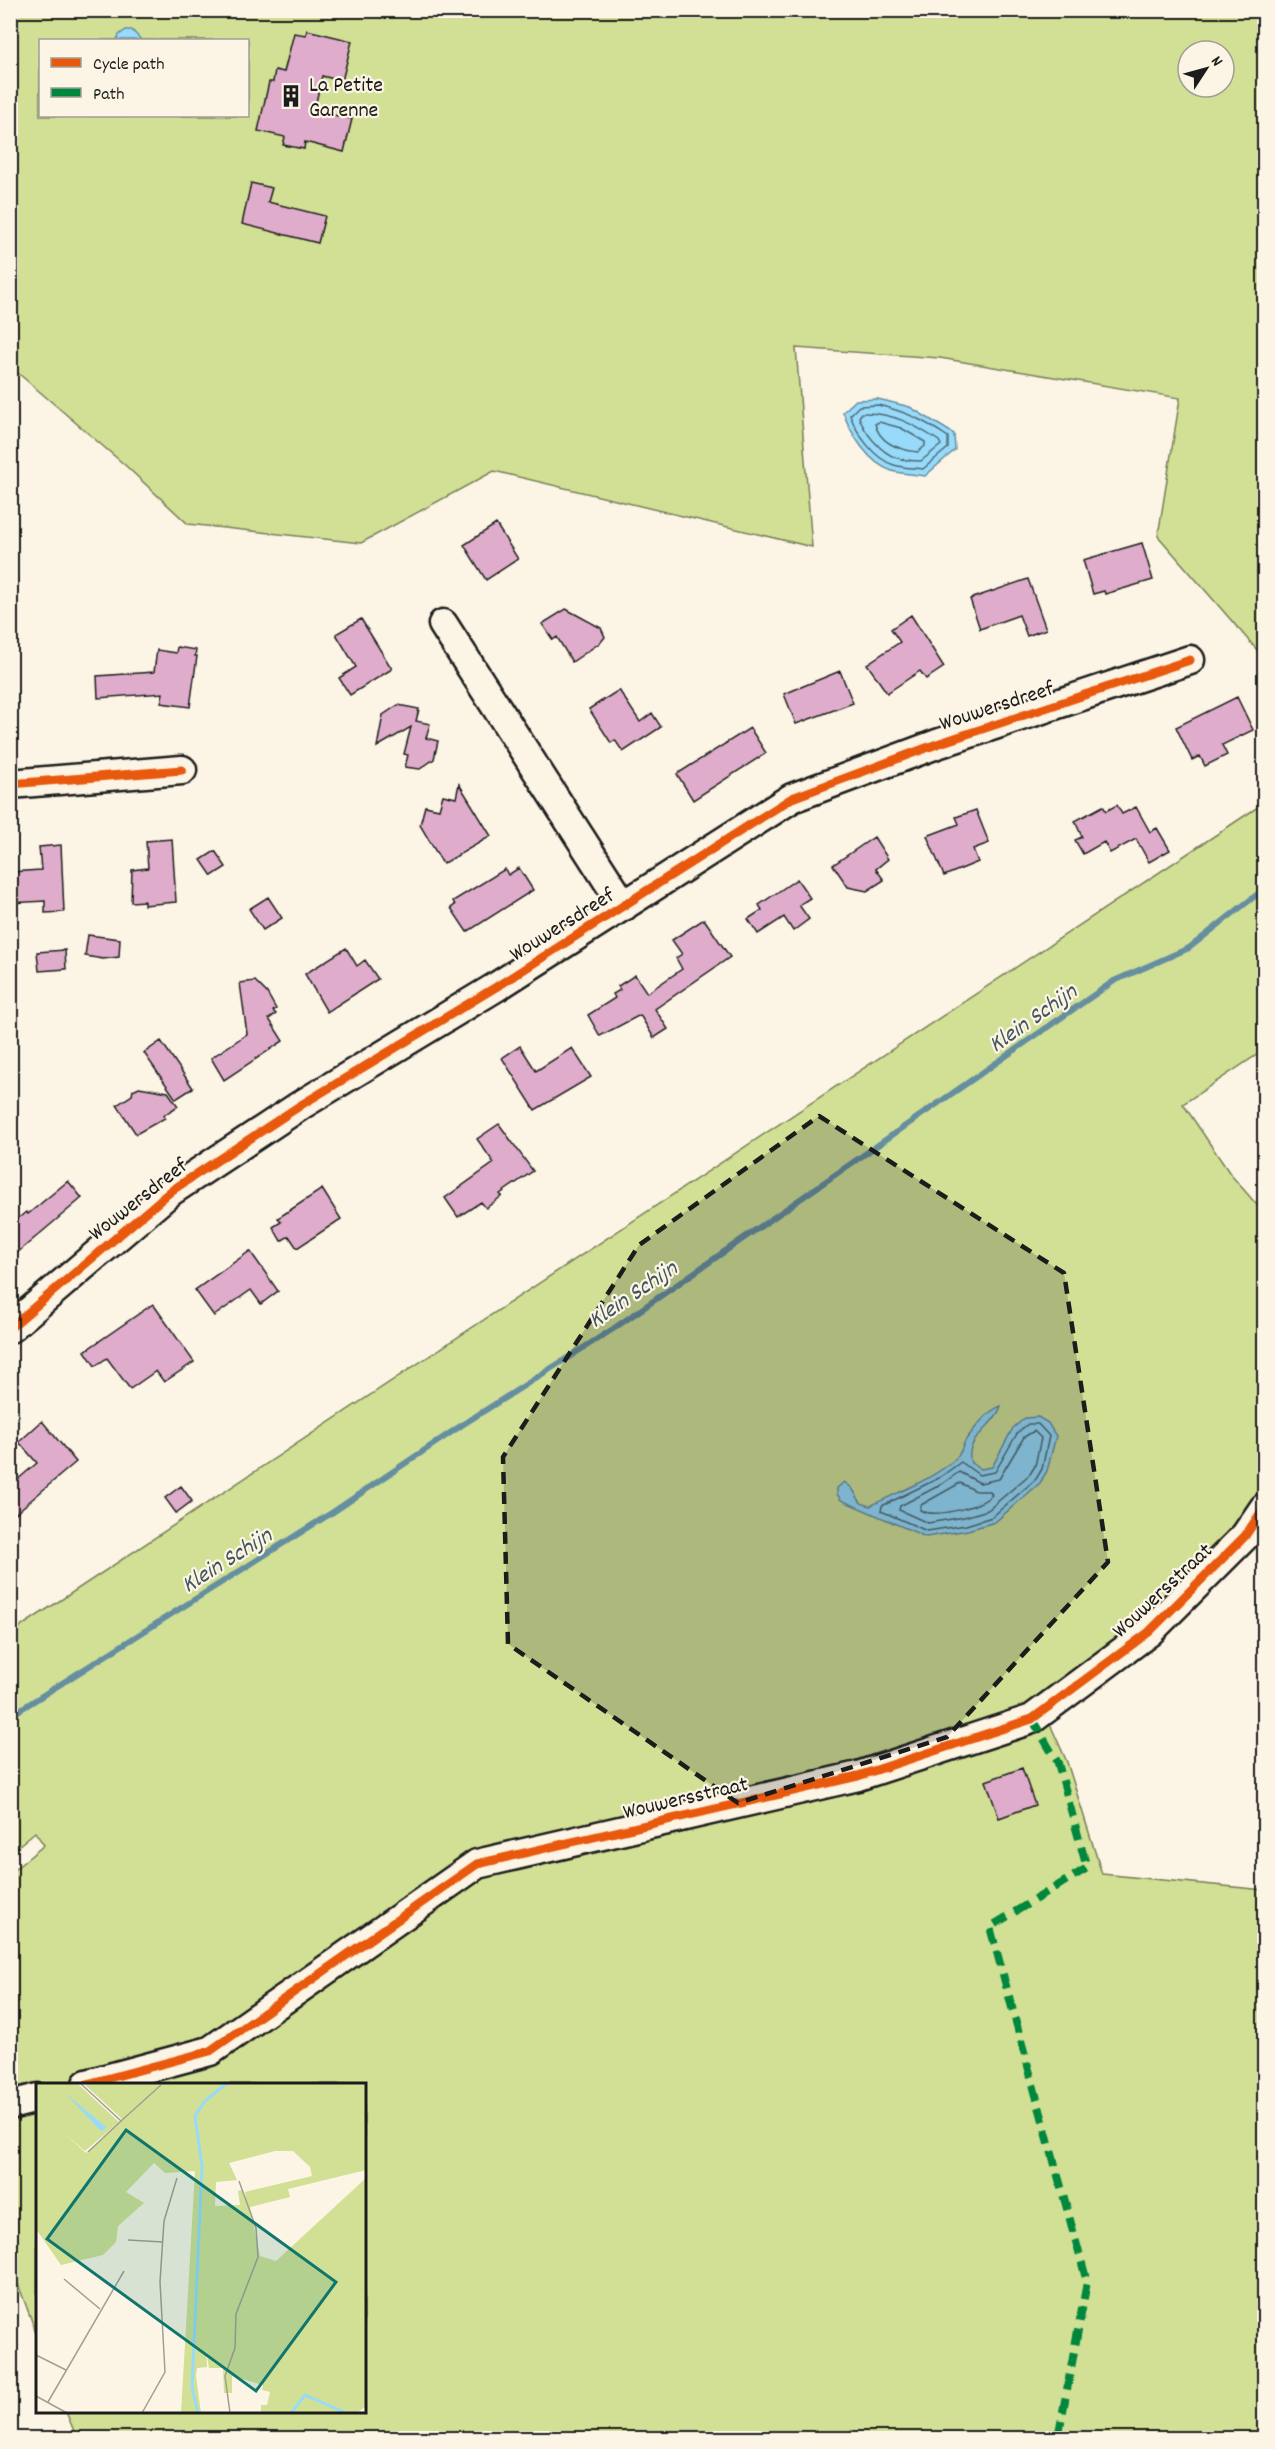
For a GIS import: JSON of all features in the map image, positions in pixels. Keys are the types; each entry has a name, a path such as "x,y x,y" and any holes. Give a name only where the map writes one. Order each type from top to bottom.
{"street":[{"name":"Wouwersdreef","path":"443,624 624,906"},
{"name":"Wouwersdreef","path":"10,1328 171,1191 301,1105 496,987 792,798 937,744 1190,660"},
{"path":"10,784 182,770"},
{"name":"Wouwersstraat","path":"94,2083 210,2051 477,1864 858,1776 1032,1719 1149,1632 1245,1536 1264,1508"},
{"path":"10,2105 36,2098"}],"highlighted area":[{"path":"819,1116 1064,1273 1108,1562 947,1737 738,1803 508,1644 503,1457 639,1245"}],"green space":[{"path":"11,11 1264,11 1264,658 1158,536 1180,398 940,358 796,348 812,547 494,471 361,543 188,524 126,466 11,367"},
{"path":"1264,803 1264,1050 1183,1104 1231,1175 1264,1213 1264,1522 1154,1642 1050,1724 1067,1762 1102,1874 1264,1890 1264,2438 77,2438 66,2413 366,2413 366,2083 36,2083 36,2332 11,2265 10,1873 44,1845 35,1832 11,1852 11,1633"}],"water":[{"path":"126,30 132,30 140,39 117,39"},
{"path":"878,399 910,407 954,434 955,450 925,476 892,471 875,462 861,447 843,412 856,400"},
{"path":"1001,1406 993,1420 971,1446 971,1463 981,1469 992,1467 1013,1428 1025,1418 1038,1417 1048,1423 1056,1436 1047,1471 1040,1483 995,1522 968,1530 926,1537 841,1500 837,1494 837,1488 844,1482 852,1488 861,1503 870,1506 927,1479 958,1456 965,1441 977,1426 986,1416"}],"building":[{"name":"La Petite Garenne","path":"307,30 352,41 342,81 322,76 314,111 352,119 344,152 305,142 304,149 283,145 285,137 258,131 269,82 273,82 275,70 284,72 294,33 306,35"},
{"path":"251,183 272,188 268,202 325,216 318,243 242,224"},
{"path":"496,524 518,559 486,580 464,545"},
{"path":"1142,543 1153,580 1105,594 1104,591 1093,594 1083,560"},
{"path":"1028,579 1046,629 1027,636 1019,615 980,629 970,599"},
{"path":"566,609 601,628 605,637 572,662 557,637 553,640 542,624"},
{"path":"911,615 944,667 926,679 920,671 887,693 867,664 900,642 891,629"},
{"path":"361,619 392,669 350,695 339,678 356,667 336,634"},
{"path":"177,647 196,650 190,707 161,703 163,693 98,698 97,676 154,672 157,650 176,653"},
{"path":"840,671 853,703 796,724 784,694"},
{"path":"619,690 640,722 652,713 661,727 623,752 615,740 611,743 589,709"},
{"path":"1237,697 1253,730 1222,745 1227,755 1205,766 1200,756 1192,760 1176,727"},
{"path":"398,705 419,709 416,721 430,724 426,738 438,741 434,759 420,769 405,767 408,755 404,754 411,727 377,747 383,715"},
{"path":"750,728 766,753 693,800 677,774"},
{"path":"459,784 491,836 443,864 420,825 425,806 439,809 443,795 456,798"},
{"path":"1117,805 1122,814 1136,807 1150,832 1157,828 1170,850 1149,862 1136,839 1110,853 1104,842 1083,854 1075,840 1082,837 1075,821 1103,806 1106,811"},
{"path":"976,810 989,843 973,849 978,862 944,876 927,836 959,824 956,817"},
{"path":"874,837 888,859 876,869 884,880 867,891 848,887 833,865"},
{"path":"172,839 176,902 144,905 144,901 131,902 132,870 148,868 146,841"},
{"path":"61,845 64,912 45,913 45,901 10,903 10,872 41,870 39,847"},
{"path":"215,851 226,867 212,876 201,860"},
{"path":"519,868 533,890 467,932 451,908 455,905 453,901 505,869 508,875"},
{"path":"797,879 810,898 799,905 809,919 793,931 784,917 758,934 748,919 762,910 759,905"},
{"path":"268,897 282,918 263,930 249,909"},
{"path":"704,919 730,957 655,1009 668,1029 654,1038 640,1015 600,1036 588,1015 615,998 613,994 620,990 618,986 635,975 647,993 682,969 676,958 682,954 672,940"},
{"path":"88,935 120,939 119,957 103,959 85,956"},
{"path":"346,948 357,966 365,960 378,979 327,1012 305,974"},
{"path":"65,950 66,969 39,971 37,952"},
{"path":"255,981 267,993 276,1009 273,1011 276,1014 269,1019 283,1041 224,1080 211,1058 247,1034 240,983"},
{"path":"161,1041 193,1088 176,1099 144,1053"},
{"path":"520,1046 536,1071 572,1048 591,1077 535,1110 502,1058"},
{"path":"139,1087 168,1092 178,1106 164,1115 165,1118 136,1134 117,1105"},
{"path":"499,1124 533,1171 500,1194 502,1196 486,1208 481,1202 458,1217 445,1198 494,1163 477,1139"},
{"path":"68,1181 82,1198 10,1259 10,1225 26,1212 28,1214"},
{"path":"322,1189 341,1219 297,1248 289,1236 281,1241 273,1227 281,1222 278,1218"},
{"path":"250,1251 278,1291 261,1304 251,1290 214,1316 195,1290"},
{"path":"153,1304 194,1362 164,1382 156,1371 130,1389 107,1358 95,1366 85,1351"},
{"path":"42,1421 76,1462 10,1518 10,1486 37,1463 19,1442"},
{"path":"181,1486 192,1501 176,1513 165,1498"},
{"path":"1022,1768 1035,1805 999,1818 986,1781"}],"waterway":[{"name":"Klein Schijn","path":"10,1716 333,1512 462,1425 613,1329 1114,981 1189,948 1264,889"}],"marked path":[{"path":"1032,1719 1058,1763 1087,1868 990,1927 1087,2282 1058,2438"}],"cycle path":[{"path":"10,1328 171,1191 301,1105 496,987 792,798 937,744 1190,660"},
{"path":"10,784 182,770"},
{"path":"91,2083 210,2051 477,1864 858,1776 1032,1719 1149,1632 1245,1536 1264,1508"}],"place":[{"name":"La Petite Garenne","path":"291,96"}]}
